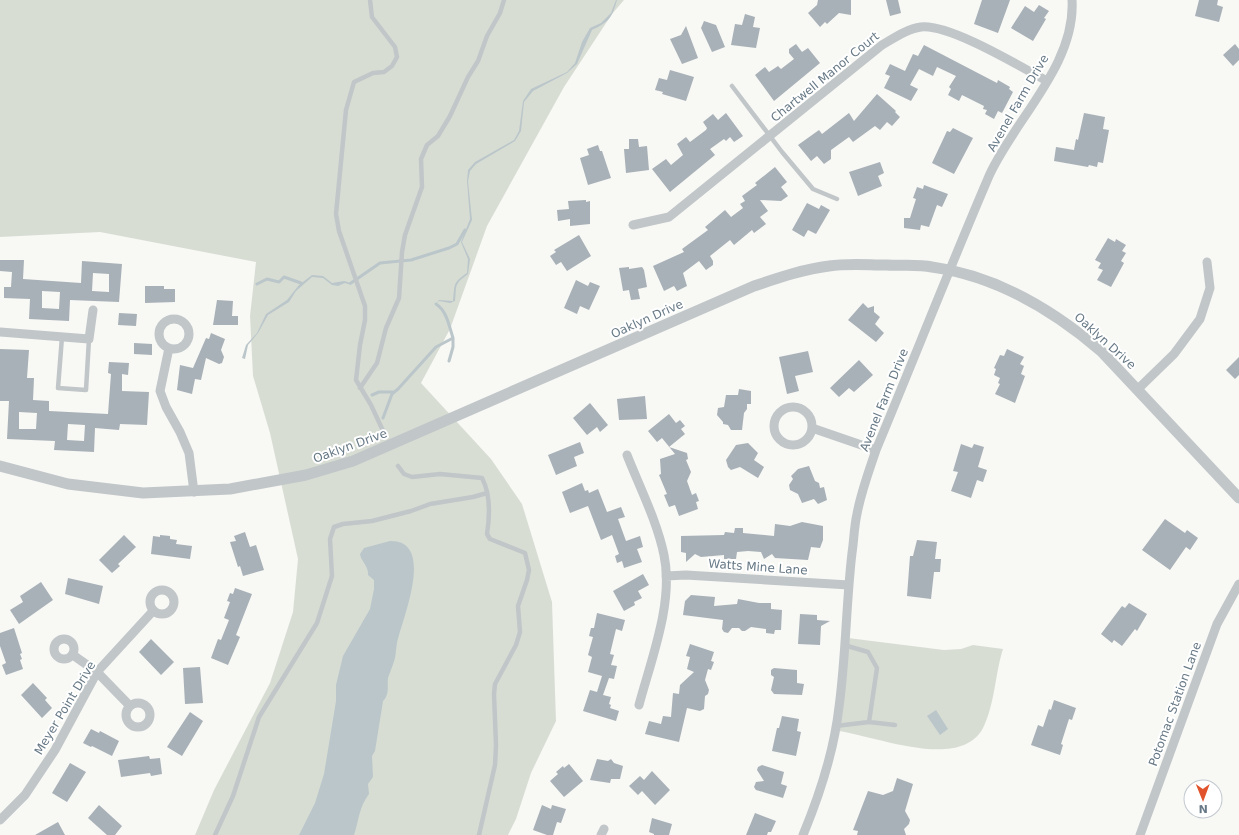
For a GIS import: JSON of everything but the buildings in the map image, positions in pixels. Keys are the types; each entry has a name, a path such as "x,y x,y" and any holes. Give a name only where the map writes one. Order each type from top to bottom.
{"street":[{"name":"Avenel Farm Drive","path":"804,835 820,795 836,726 839,708 848,585 856,515 876,450 990,174 1047,81 1065,46 1070,28 1072,0"},
{"name":"Chartwell Manor Court","path":"633,225 669,217 882,45 906,32 921,27 941,28 957,34 1047,81"},
{"path":"1138,389 1174,354 1200,319 1210,288 1207,262"},
{"name":"Oaklyn Drive","path":"0,466 68,484 143,493 194,492 230,489 306,475 352,461 754,286 786,275 830,266 860,264 931,266 950,270 998,284 1044,308 1076,329 1100,351 1138,389 1239,498"},
{"path":"0,332 89,339 93,310"},
{"path":"169,348 160,391 166,407 180,432 189,453 194,492"},
{"path":"796,406 807,412 812,422 812,428 806,440 794,445 781,441 774,430 774,423 776,417 784,408 796,406"},
{"path":"812,428 876,450"},
{"path":"627,455 656,526 664,556 666,576 666,592 657,639 639,705"},
{"name":"Watts Mine Lane","path":"666,576 686,575 848,585"},
{"name":"Potomac Station Lane","path":"1140,835 1217,624 1239,584"},
{"name":"Meyer Point Drive","path":"0,820 25,795 54,750 97,672 153,611"},
{"path":"72,655 97,672 130,706"}],"lane":[{"path":"370,0 372,17 396,47 397,57 392,66 384,72 373,73 354,82 346,110 336,214 339,231 365,306 365,320 356,371 356,380 371,404 385,435"},
{"path":"360,388 376,364 386,328 399,298 402,252 405,235 422,187 421,159 427,145 438,136 450,116 468,77 478,61 485,41 500,13 504,0"},
{"path":"732,86 782,152 813,189 837,200"},
{"path":"62,337 58,388 86,390 89,339"},
{"path":"398,466 404,474 412,477 440,474 482,478 486,486 490,515 487,534 490,539 525,553 529,570 518,606 520,632 516,645 495,684 495,765 479,835"},
{"path":"215,835 233,796 259,717 317,623 332,576 330,539 334,527 343,524 372,521 411,512 430,504 473,497 487,493"},
{"path":"844,645 868,652 878,668 869,722"},
{"path":"836,726 869,722 895,725"}],"shaded area":[{"path":"0,0 624,0 612,14 564,87 487,226 450,329 421,383 491,459 522,504 552,602 556,721 531,773 516,819 508,835 195,835 214,790 270,683 293,612 298,559 270,433 253,376 250,316 256,262 100,232 0,237"},
{"path":"616,0 609,19 592,30 577,64 567,73 533,91 524,102 521,131 515,141 476,164 470,171 468,181 472,220 462,242 470,259 468,274 458,283 455,301 450,303 439,301 436,304 439,300 453,301 455,285 459,279 467,273 468,259 461,242 470,219 467,181 468,170 475,162 514,140 519,131 523,101 531,89 567,72 575,63 582,42 590,28 601,23 611,13"},
{"path":"312,275 323,276 332,283 344,281 351,283 351,285 345,283 338,286 332,285 323,278 312,277 296,291 289,302 268,315 258,333 248,345 245,359 242,358 246,345 257,333 266,314 287,300 299,285"},
{"path":"390,541 404,544 411,554 414,567 413,584 397,643 395,658 388,678 387,693 383,701 375,751 372,756 373,777 368,784 369,794 361,809 354,835 299,835 315,803 324,774 336,701 336,685 343,656 370,609 374,589 374,580 368,575 367,569 360,554 364,548"},
{"path":"848,638 944,650 961,649 973,645 1003,649 990,709 983,728 972,741 956,748 936,749 915,748 838,731"},
{"path":"936,710 948,729 940,735 927,716"}],"waterway":[{"path":"351,283 380,263 411,260 449,248 457,244 465,230"},
{"path":"257,284 267,279 279,282 284,277 301,283"},
{"path":"383,418 392,394 436,347 453,338 445,315 436,304"},
{"path":"449,361 453,347 453,338"},
{"path":"372,395 379,392 393,392"}]}
